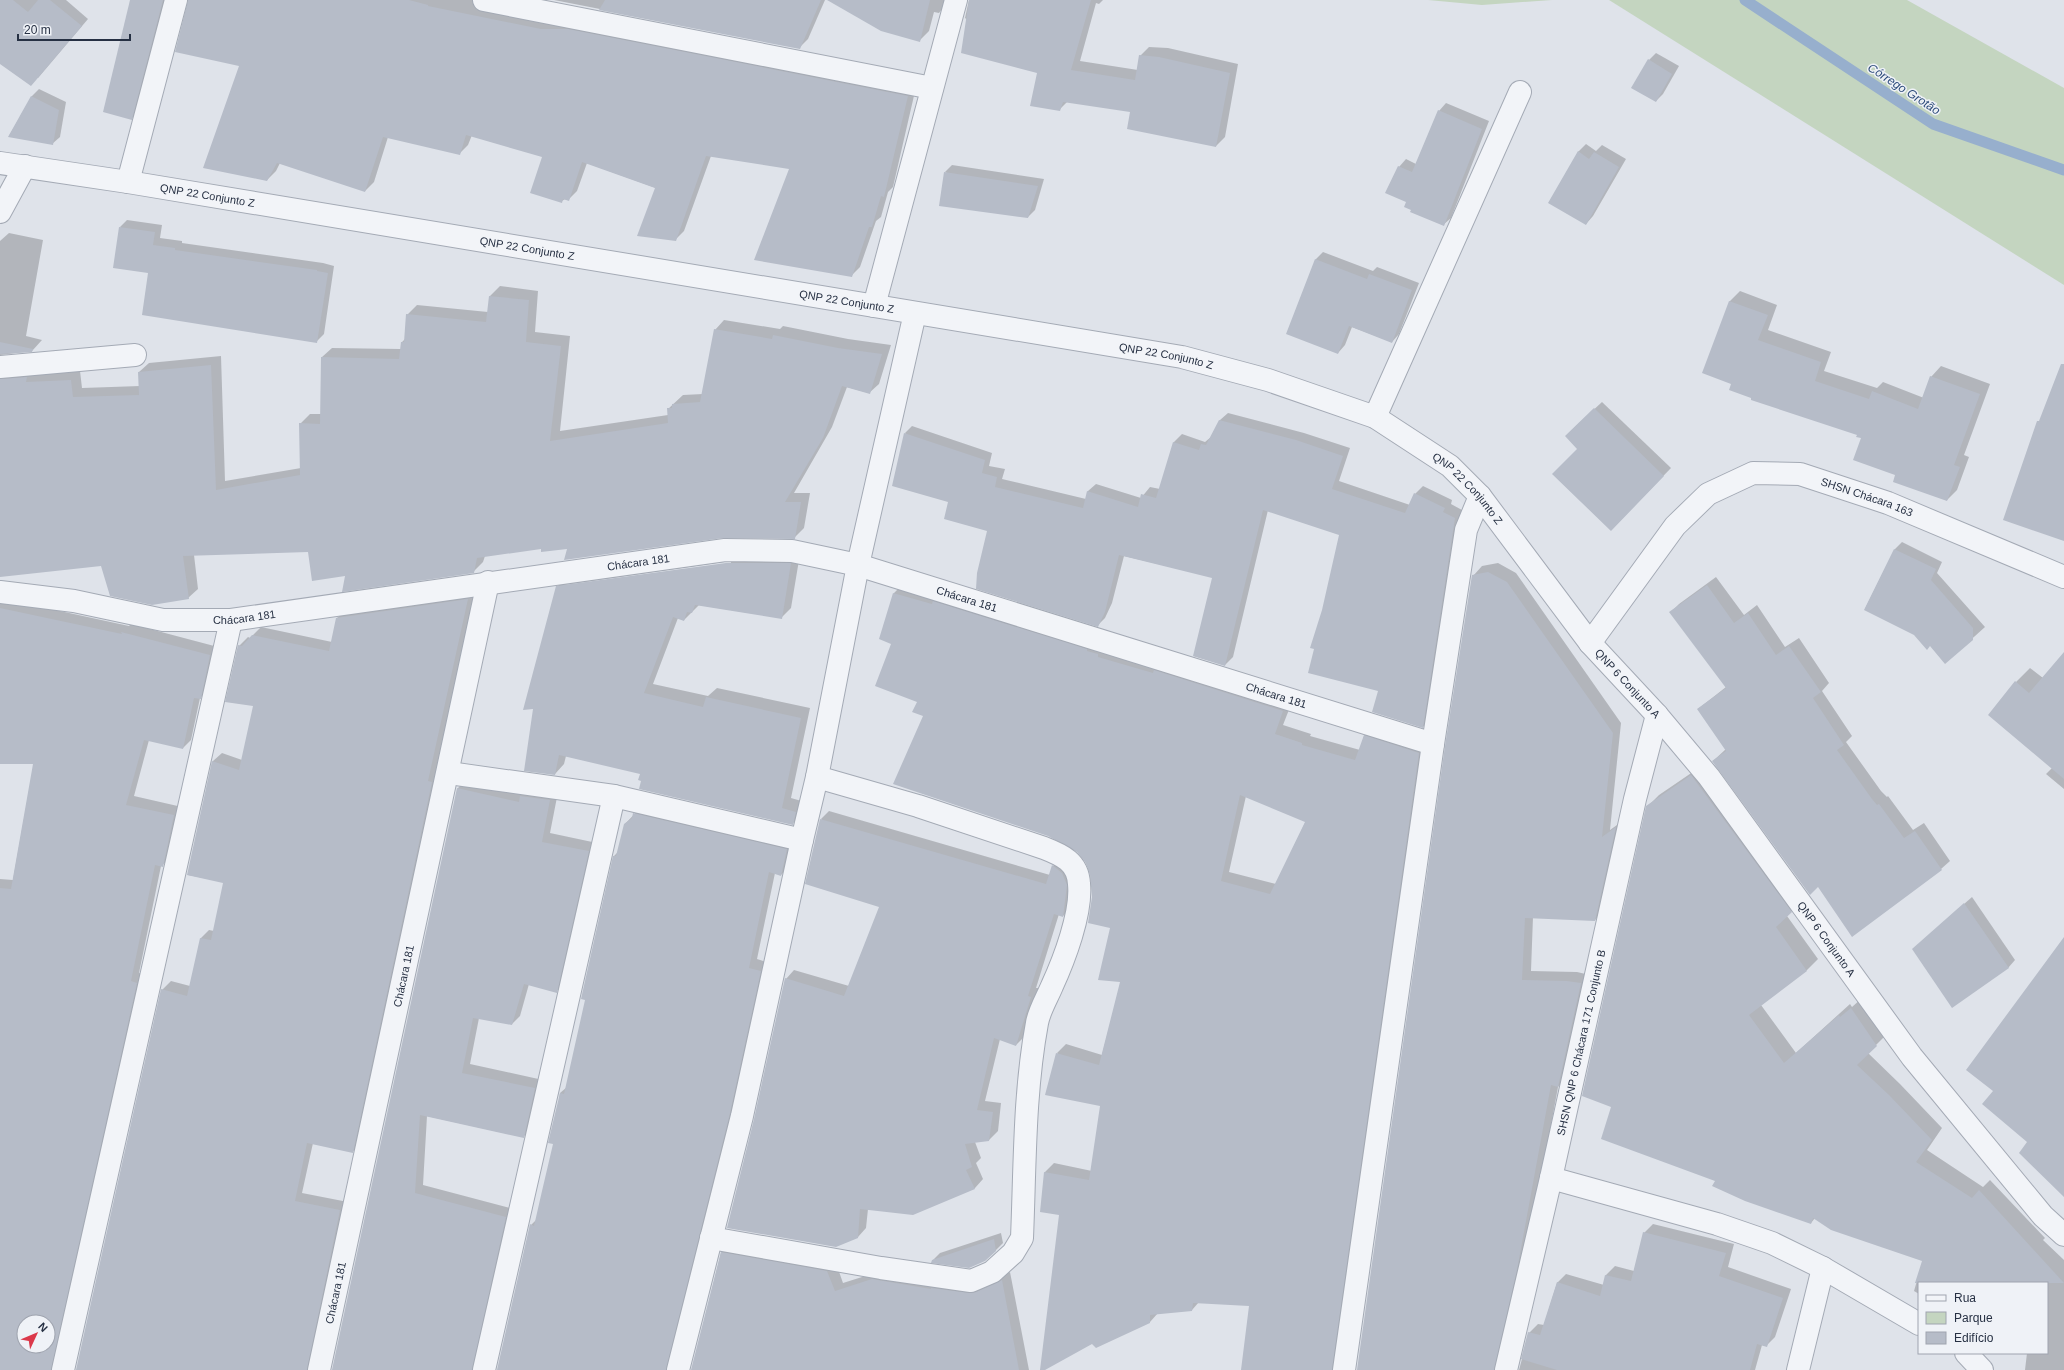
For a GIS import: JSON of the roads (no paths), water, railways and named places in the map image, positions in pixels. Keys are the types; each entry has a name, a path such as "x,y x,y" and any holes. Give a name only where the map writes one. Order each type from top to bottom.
{"street":[{"path":"128,182 176,0"},
{"path":"484,0 932,88"},
{"path":"874,306 956,0"},
{"path":"1375,417 1520,92"},
{"name":"QNP 22 Conjunto Z","path":"0,163 128,182 1182,357 1268,380 1375,417 1450,466 1480,496 1590,643"},
{"path":"0,212 25,166"},
{"path":"678,1370 742,1116 817,776 858,565 915,313"},
{"path":"0,367 135,355"},
{"name":"SHSN Chácara 163","path":"1590,643 1674,526 1708,494 1753,473 1800,474 1888,503 2064,577"},
{"path":"1344,1370 1433,744 1466,530 1480,496"},
{"name":"Chácara 181","path":"0,592 74,601 163,620 230,620 488,582 725,550 792,551 858,565 1433,744"},
{"name":"Chácara 181","path":"319,1370 449,773 488,582"},
{"path":"63,1370 230,620"},
{"name":"QNP 6 Conjunto A","path":"1590,643 1657,715 1709,777 1912,1056 2043,1216 2064,1235"},
{"name":"SHSN QNP 6 Chácara 171 Conjunto B","path":"1506,1370 1551,1178 1635,799 1657,715"},
{"path":"449,773 614,796 802,840"},
{"path":"711,1238 881,1268 971,1281 992,1272 1013,1253 1022,1238 1029,1093 1037,1021 1060,970 1078,910 1080,884 1074,868 1064,856 1044,848 918,806 817,776"},
{"path":"484,1370 614,796"},
{"path":"1551,1178 1717,1224 1772,1243 1823,1268 1918,1323"},
{"path":"1798,1370 1823,1268"},
{"path":"1967,1354 1982,1370"}],"waterway":[{"name":"Córrego Grotão","path":"1745,0 1933,124 2064,170"}]}
